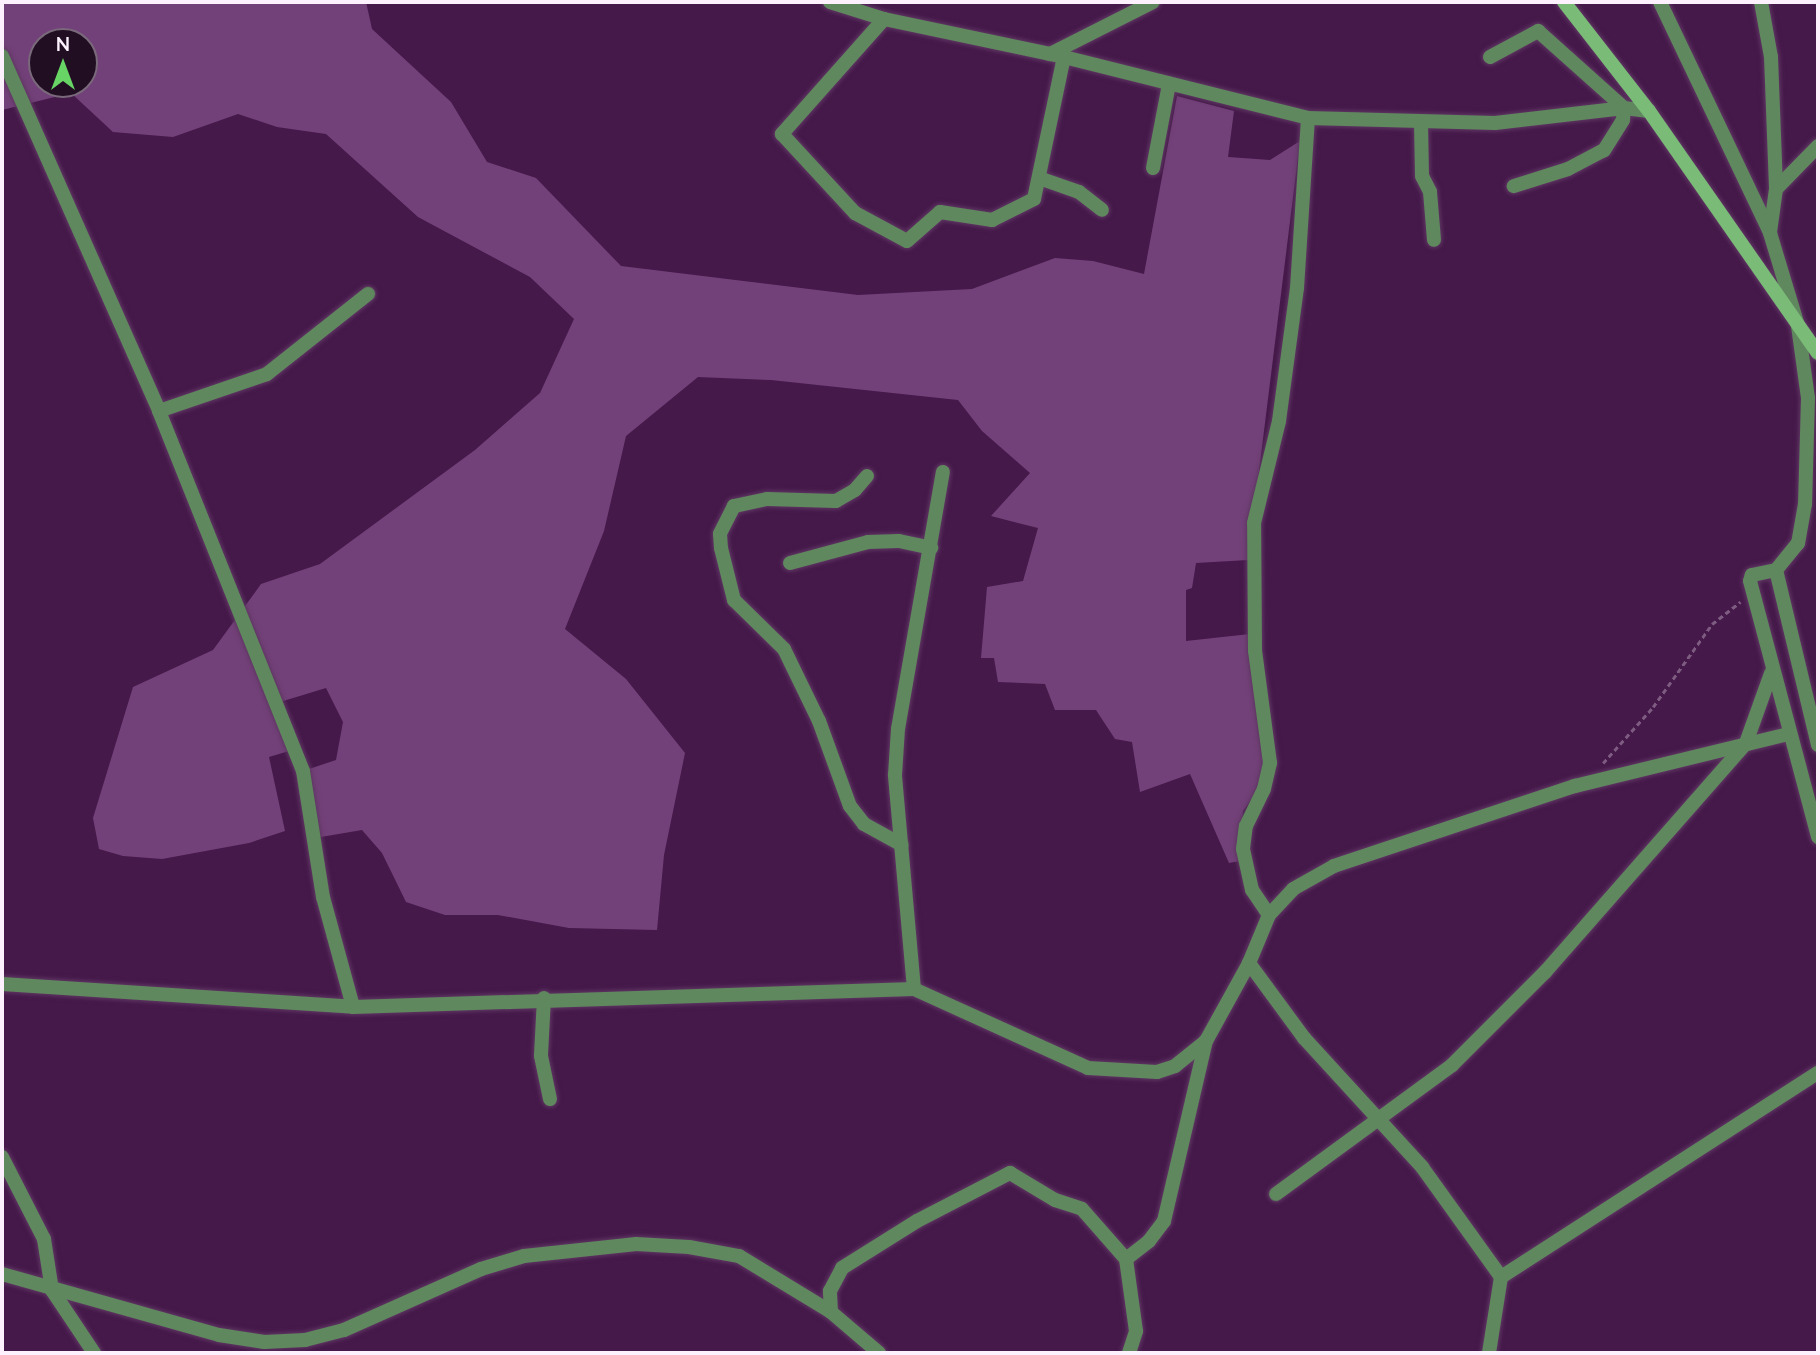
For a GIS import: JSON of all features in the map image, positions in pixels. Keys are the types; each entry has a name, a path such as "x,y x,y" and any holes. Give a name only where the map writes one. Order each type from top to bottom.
{"main road":[{"path":"1564,2 1649,111 1818,353"}],"street":[{"path":"833,2 884,19 1057,56 1308,118 1495,123 1624,108 1649,111"},
{"path":"1057,56 1153,2"},
{"path":"1660,2 1770,233 1798,326 1808,398 1805,504 1798,543 1776,570 1750,577 1771,673 1818,837"},
{"path":"1761,2 1771,57 1776,189 1770,233"},
{"path":"884,19 782,134 855,213 907,241 940,212 992,220 1034,199 1057,56"},
{"path":"1490,57 1538,31 1624,108"},
{"path":"2,57 159,411 303,771 323,897 353,1007"},
{"path":"1153,168 1169,84"},
{"path":"1514,186 1568,169 1604,150 1623,120 1624,108"},
{"path":"1269,915 1252,890 1243,849 1246,826 1264,789 1270,763 1255,651 1254,523 1279,421 1297,288 1308,118"},
{"path":"1421,123 1422,176 1430,192 1434,240"},
{"path":"1776,189 1818,146"},
{"path":"1039,178 1079,192 1102,210"},
{"path":"159,411 267,374 368,294"},
{"path":"914,989 895,775 898,729 943,472"},
{"path":"867,476 855,490 836,501 767,499 734,506 720,534 721,548 734,600 784,649 819,721 850,806 864,824 902,845"},
{"path":"790,563 867,541 899,541 931,548"},
{"path":"1776,570 1818,745"},
{"path":"1276,1194 1380,1120 1493,1026 1746,743 1771,673"},
{"path":"1784,719 1814,722"},
{"path":"1126,1259 1149,1241 1164,1221 1206,1041 1249,963 1269,915 1293,889 1334,866 1575,786 1788,734"},
{"path":"1249,963 1304,1038 1422,1167 1501,1277 1489,1353"},
{"path":"2,984 353,1007 544,998 914,989 1087,1068 1157,1072 1175,1066 1206,1041"},
{"path":"544,998 541,1056 550,1099"},
{"path":"1501,1277 1754,1119 1818,1073"},
{"path":"2,1157 44,1239 52,1290 94,1353"},
{"path":"831,1312 830,1291 842,1268 917,1221 1010,1173 1055,1200 1082,1209 1126,1259 1136,1331 1129,1353"},
{"path":"2,1274 219,1335 264,1342 305,1340 344,1330 481,1269 524,1256 636,1244 739,1256 831,1312 879,1353"}],"path":[{"path":"1601,766 1653,707 1712,624 1734,603 1754,599"}],"shaded area":[{"path":"2,2 366,2 372,29 451,102 487,162 536,178 621,266 858,295 972,289 1055,258 1093,261 1144,274 1177,96 1234,111 1228,157 1270,160 1300,141 1248,560 1196,563 1192,588 1186,590 1186,641 1250,634 1265,753 1261,786 1243,811 1240,861 1229,863 1190,774 1140,792 1132,742 1115,739 1096,710 1055,710 1045,684 998,682 994,658 981,658 987,587 1023,581 1038,528 991,516 1030,473 982,431 958,400 771,380 698,377 626,436 604,531 565,629 626,679 685,753 664,855 657,930 569,928 498,915 445,915 406,902 382,853 362,830 315,838 303,771 336,760 343,722 326,688 280,702 289,751 269,757 285,831 249,843 162,859 123,856 99,849 93,818 133,687 213,650 261,584 320,564 475,450 540,393 574,319 530,277 418,217 326,134 277,127 238,114 173,137 113,132 76,98 98,98 98,28 28,28 28,98 51,98 2,110"}]}
